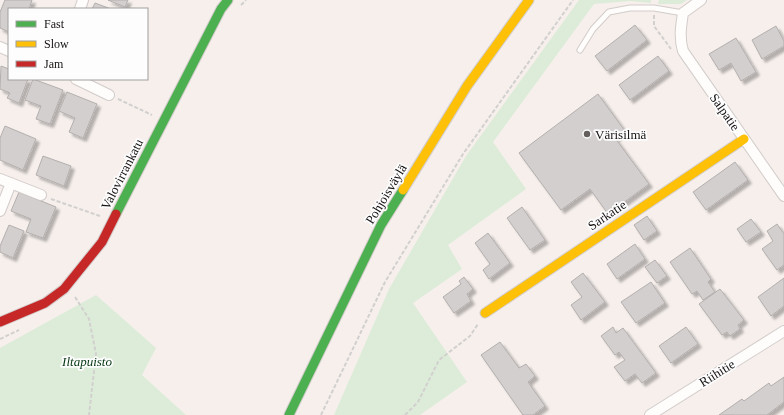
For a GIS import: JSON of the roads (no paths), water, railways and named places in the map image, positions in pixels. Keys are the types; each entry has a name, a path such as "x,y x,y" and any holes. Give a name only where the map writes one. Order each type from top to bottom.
{"street":[{"name":"Valovirrankatu","path":"0,322 45,303 64,289 102,242 221,9 228,0"},
{"name":"Pohjoisväylä","path":"289,415 381,225 467,86 529,0"},
{"path":"682,18 701,0"},
{"name":"Salpatie","path":"682,18 680,32 683,51 784,196"},
{"path":"78,80 109,95"},
{"name":"Sarkatie","path":"485,313 744,139"},
{"path":"0,179 41,195"},
{"path":"0,211 11,183"},
{"name":"Riihitie","path":"650,415 784,331"}],"lane":[{"path":"580,50 593,29 609,12 630,8 654,8 682,18"}],"place":[{"name":"Värisilmä","path":"587,134"}],"park label":[{"name":"Iltapuisto","path":"87,361"}]}
